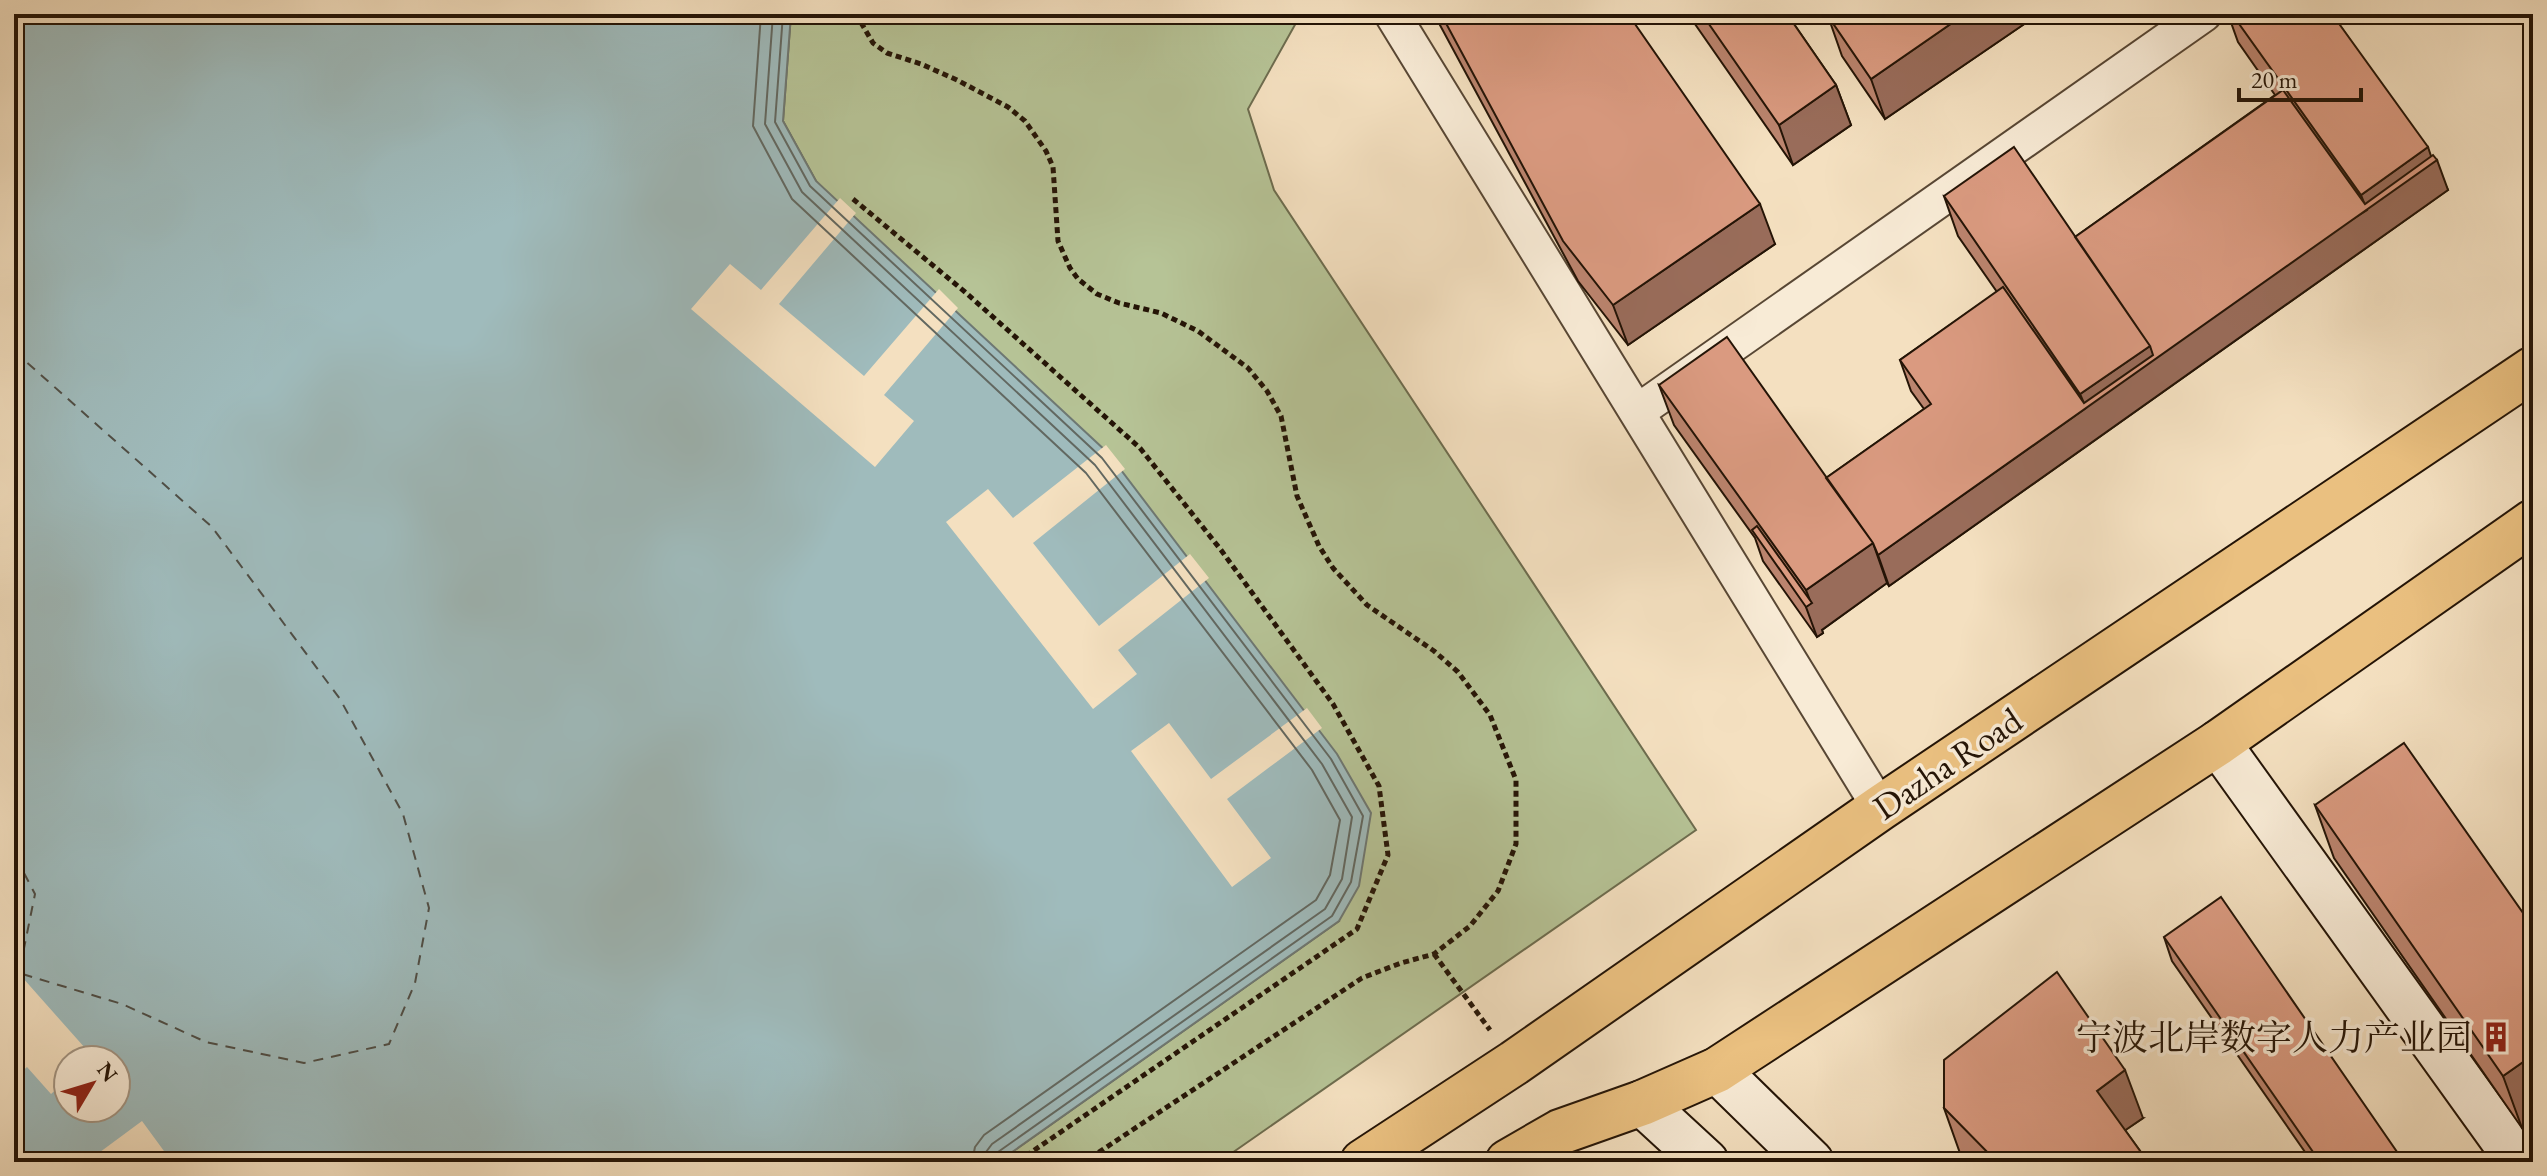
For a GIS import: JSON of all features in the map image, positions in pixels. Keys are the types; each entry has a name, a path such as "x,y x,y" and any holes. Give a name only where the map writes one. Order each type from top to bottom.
{"main road":[{"name":"Dazha Road","path":"1363,1162 1514,1063 1880,808 2533,369"},
{"path":"1508,1162 1560,1132 1642,1103 1717,1070 2218,743 2533,522"}],"street":[{"path":"1392,14 1880,808"},
{"path":"1637,412 2204,14"},
{"path":"2218,743 2519,1162"},
{"path":"1717,1070 1811,1162"},
{"path":"1642,1103 1706,1162"}],"path":[{"path":"856,14 873,43 887,53 957,80 1008,107 1025,121 1053,167 1058,241 1078,279 1097,294 1161,313 1198,331 1248,368 1267,391 1281,416 1297,496 1326,557 1354,594 1434,651 1458,672 1490,715 1516,780 1516,844 1498,891 1470,926 1434,954 1362,978 1084,1162"},
{"path":"853,199 965,292 1140,448 1221,550 1333,704 1379,786 1388,855 1357,929 1017,1162"}],"green space":[{"path":"791,14 1301,14 1248,109 1274,190 1696,830 1219,1162 998,1162 1339,921 816,181 783,121"}],"water":[{"path":"14,14 791,14 783,121 816,181 1108,453 1337,754 1371,813 1359,886 1339,921 998,1162 14,1162"}],"pier":[{"path":"840,198 856,213 779,304 864,376 939,289 958,308 884,395 914,421 875,467 691,309 730,264 761,290"},
{"path":"1106,445 1125,469 1033,543 1099,626 1190,554 1209,578 1118,650 1137,674 1093,709 946,522 988,489 1013,518"},
{"path":"1307,708 1322,728 1227,799 1271,858 1232,887 1131,751 1169,723 1211,779"},
{"path":"14,968 81,1044 52,1044 51,1094 27,1067 14,1079"},
{"path":"142,1121 172,1162 101,1162 96,1155"}],"building":[{"path":"1441,14 1628,14 1760,204 1613,305 1563,241"},
{"path":"1702,14 1787,14 1836,85 1779,125"},
{"path":"1965,14 1871,79 1828,16"},
{"path":"2232,14 2332,14 2428,147 2361,195"},
{"path":"2283,90 2365,204 2433,155 2437,160 1878,555 1873,543 1826,478 1931,404 1900,360 2003,287 2084,403 2153,355 2150,346 2075,237"},
{"path":"2014,147 2150,346 2080,394 1944,196"},
{"path":"1727,337 1873,543 1806,590 1659,385"},
{"path":"1757,526 1812,603 1806,607 1752,530"},
{"name":"宁波北岸数字人力产业园","path":"2404,743 2528,920 2533,916 2533,1055 2503,1076 2315,805"},
{"path":"2221,897 2404,1162 2320,1162 2164,937"},
{"path":"2057,972 2125,1070 2097,1091 2148,1162 1997,1162 1944,1108 1944,1060"}],"ferry route":[{"path":"14,351 212,527 340,699 403,814 429,908 415,983 389,1044 304,1063 206,1042 122,1004 19,973 35,894 14,854"}],"place":[{"name":"宁波北岸数字人力产业园","path":"2496,1037"}]}
